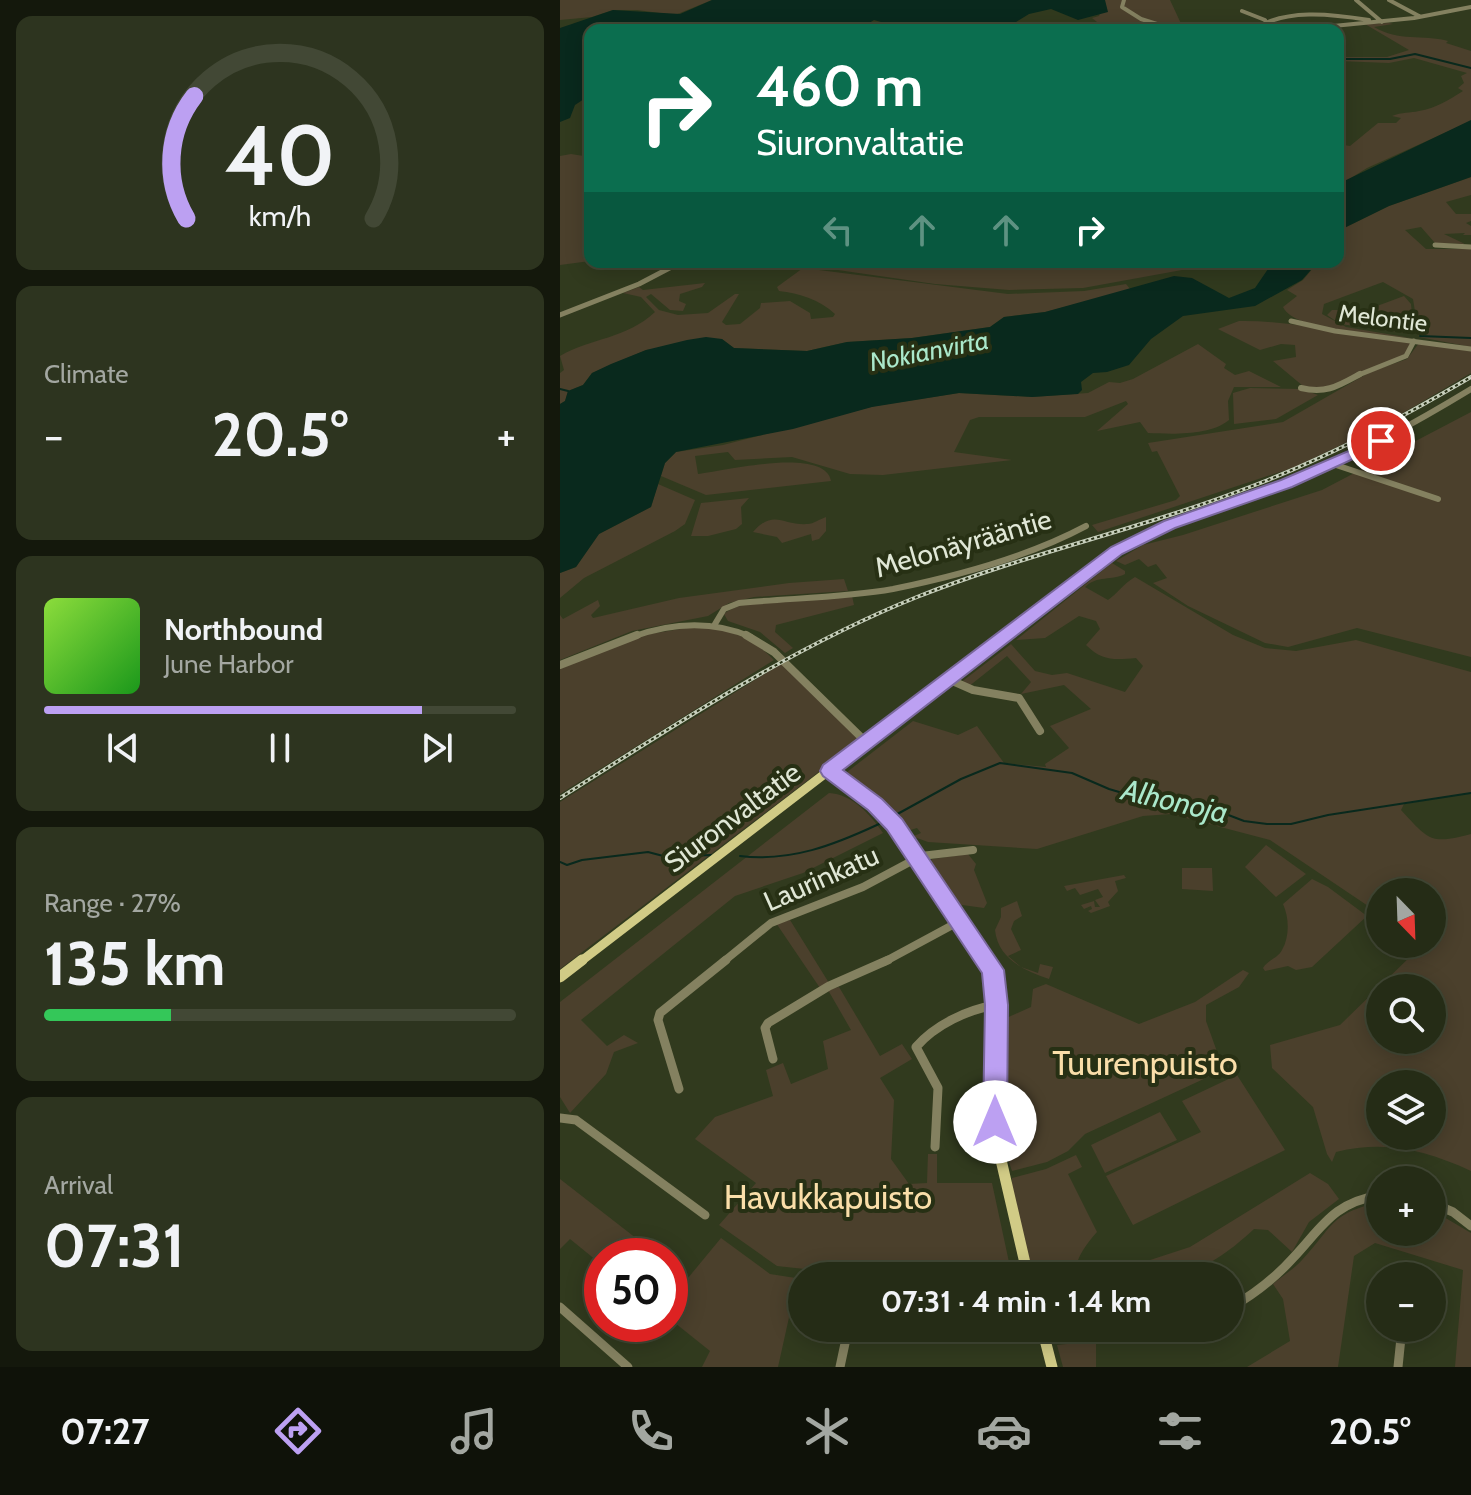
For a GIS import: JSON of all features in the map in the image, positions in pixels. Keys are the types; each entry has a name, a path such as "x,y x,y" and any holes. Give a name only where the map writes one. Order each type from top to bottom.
{"main road":[{"name":"Siuronvaltatie","path":"560,977 948,679"},
{"path":"829,771 875,804 894,825 993,970 997,1005 995,1100 998,1147 1025,1262"},
{"path":"1045,1342 1052,1367"}],"street":[{"path":"1124,0 1122,7 1127,12 1152,24"},
{"path":"1356,0 1381,21"},
{"path":"1389,0 1420,17"},
{"path":"1344,25 1420,17 1471,7"},
{"path":"1315,9 1328,17"},
{"path":"1286,10 1288,17"},
{"path":"1242,11 1265,20 1328,17 1381,21"},
{"path":"1260,24 1265,20"},
{"path":"1435,245 1471,247"},
{"path":"560,315 622,291 669,268"},
{"name":"Melontie","path":"1291,321 1335,331 1471,349"},
{"path":"1301,388 1318,392 1332,390 1362,373 1406,356 1414,341"},
{"name":"Siuronvaltatie","path":"948,679 1095,564 1127,545 1185,518 1287,484 1333,464 1412,425 1471,389"},
{"path":"1333,464 1438,499"},
{"name":"Melonäyrääntie","path":"715,624 724,609 739,603 891,589 994,562 1060,540 1086,526"},
{"path":"560,665 638,633 697,623 715,624 745,632 774,652 866,742"},
{"path":"948,679 973,690 1019,698 1040,731"},
{"path":"916,858 947,851 973,850"},
{"name":"Laurinkatu","path":"679,1089 658,1020 662,1011 758,930 863,887 916,858"},
{"path":"773,1059 765,1028 768,1023 829,986 890,959 960,921"},
{"path":"935,1147 938,1088 916,1047 923,1038 981,1006 997,1005"},
{"path":"560,1118 576,1120 705,1215"},
{"path":"1244,1299 1269,1282 1333,1212 1350,1202 1366,1198"},
{"path":"1446,1209 1471,1226"},
{"path":"560,1307 628,1367"},
{"path":"840,1367 845,1342"},
{"path":"1398,1367 1401,1342"}],"green space":[{"path":"560,0 712,0 675,15 613,10 592,17 560,20"},
{"path":"1105,0 1170,0 1181,24 1096,24 1092,18 1099,16"},
{"path":"1365,24 1393,24 1374,27 1392,35 1448,41 1446,43 1471,51 1471,121 1367,168 1344,182 1344,145 1350,146 1378,123 1396,123 1401,118 1392,116 1431,108 1463,91 1458,88 1464,83 1461,76 1467,73 1414,58 1389,63 1344,61 1344,57 1387,57 1409,50"},
{"path":"560,156 584,156 584,262 560,265"},
{"path":"1471,177 1471,195 1446,202 1456,214 1471,214 1471,221 1466,223 1471,226 1471,235 1444,234 1465,244 1435,243 1421,227 1405,230 1426,249 1471,249 1471,347 1419,337 1413,299 1383,282 1324,304 1322,314 1346,327 1411,338 1321,327 1304,322 1283,307 1297,296 1287,290 1303,280 1313,268 1344,268 1344,228 1389,206"},
{"path":"803,268 1008,294 1084,291 1126,284 1131,290 1045,312 1004,317 990,327 912,338 847,342 807,351 734,348 722,339 646,350 592,373 583,385 568,391 565,401 560,404 560,373 564,370 560,356 632,328 655,312 641,297 623,293 639,287 643,290 705,283 702,287 680,294 679,301 686,304 683,311 670,310 651,294 646,297 659,310 678,315 708,313 739,294 722,322 726,325 740,324 760,308 761,303 790,301 810,313 811,319 833,317 835,314 816,301 779,291 777,287"},
{"path":"824,268 1193,268 1083,288 1009,290 935,284"},
{"path":"1404,296 1411,304 1414,334 1340,324 1327,315 1332,310 1339,310 1350,316"},
{"path":"1239,321 1303,326 1411,343 1405,354 1330,390 1303,386 1273,361 1296,357 1295,345 1281,344 1260,350 1218,329"},
{"path":"1419,343 1471,351 1471,373 1381,426 1295,467 1098,532 1092,525 1176,500 1180,496 1157,451 1152,452 1148,443 1283,422 1370,372 1407,359"},
{"path":"1198,344 1226,364 1224,368 1235,375 1249,371 1281,387 1234,387 1228,401 1229,420 1212,429 1190,433 1148,433 1140,422 1097,431 1128,404 1126,401 1085,417 979,417 970,420 954,452 1012,460 883,475 850,474 792,457 735,460 728,452 695,456 698,474 772,463 793,463 811,465 825,471 831,481 706,495 661,476 665,463 676,452 723,445 875,406 959,393 1032,397 1088,393 1109,382 1133,379"},
{"path":"1250,388 1301,389 1318,395 1276,419 1234,424 1233,393"},
{"path":"1471,412 1471,657 1357,628 1288,647 1265,643 1188,606 1153,583 1167,578 1156,564 1148,567 1139,559 1125,565 1116,561 1143,545 1322,490"},
{"path":"658,484 695,500 685,524 584,578 560,598 560,573 576,567 599,534 651,507"},
{"path":"749,498 741,507 742,524 736,529 708,536 691,536 701,503"},
{"path":"826,517 826,531 819,539 812,541 811,534 782,543 777,537 753,532 773,519 808,524"},
{"path":"1112,563 1125,574 1094,581 1085,587 1108,600 1135,577 1233,635 1265,648 1296,651 1356,640 1471,672 1471,793 1404,804 1401,810 1431,837 1447,839 1471,834 1471,1171 1438,1157 1409,1150 1446,1150 1446,1070 1366,1070 1366,1148 1336,1152 1332,1162 1313,1107 1272,1068 1270,1045 1340,1025 1366,1000 1366,1054 1446,1054 1446,974 1392,974 1409,958 1446,958 1446,878 1366,878 1366,905 1270,840 1171,814 1143,816 1037,849 928,842 917,838 914,840 921,850 917,851 909,838 921,833 917,828 907,831 907,835 890,813 854,782 847,772 913,721 958,735 977,726 1004,763 1046,767 1045,764 1069,748 1050,726 1091,709 1064,685 1021,694 1031,682 1007,656 968,687 960,683 1011,644 1035,671 1052,675 1067,673 1125,692 1143,666 1136,658 1109,658 1097,654 1086,645 1100,629 1096,621 1079,616 1045,638 1016,640"},
{"path":"844,579 848,591 754,597 729,603 708,616 632,631 560,660 560,615 563,619 598,600 600,606 591,615 593,618 679,598"},
{"path":"852,596 854,605 776,625 775,632 793,648 785,653 760,632 728,621 724,614 748,603 766,600"},
{"path":"698,626 739,636 757,645 774,660 560,794 560,669 638,636"},
{"path":"782,663 857,737 858,742 560,969 560,802"},
{"path":"829,793 853,801 883,833 803,873 735,896 581,1020 607,1046 624,1035 638,1043 614,1052 606,1074 570,1113 560,1097 560,1002"},
{"path":"1266,845 1306,874 1276,897 1245,867"},
{"path":"968,854 976,864 974,870 987,903 984,908 955,904 928,864 932,859"},
{"path":"1182,868 1212,868 1213,891 1182,889"},
{"path":"1124,875 1126,878 1115,881 1118,891 1108,902 1110,906 1091,913 1088,911 1092,909 1091,906 1084,909 1081,905 1094,901 1095,907 1100,907 1095,900 1103,897 1098,889 1080,895 1075,888 1067,891 1064,886"},
{"path":"1312,879 1328,887 1366,917 1312,967 1296,970 1288,966 1265,971 1263,968 1285,945 1287,921 1283,904"},
{"path":"1017,901 1022,916 1014,921 1011,929 1021,950 1008,956 1020,966 1007,956 1001,949 995,930 1001,908"},
{"path":"790,920 829,983 820,988 776,923"},
{"path":"1040,964 1053,967 1049,979 1021,967 1038,973"},
{"name":"Tuurenpuisto","path":"1243,970 1249,973 1239,987 1206,1005 1206,1021 1220,1060 1220,1066 1208,1077 1085,1134 1068,1151 1047,1162 1012,1171 1003,1145 1002,1020 1031,1007 1033,989 1046,984 1139,1024 1195,1002"},
{"name":"Havukkapuisto","path":"839,987 880,1056 902,1044 912,1059 880,1078 894,1100 891,1159 909,1184 927,1183 928,1154 937,1154 937,1183 992,1183 1009,1262 788,1262 788,1267 777,1266 719,1225 756,1183 695,1139 715,1117 773,1096 766,1070 783,1063 791,1084 828,1069 823,1041 851,1030 828,990"},
{"path":"1237,1075 1285,1150 1133,1225 1106,1176 1201,1132 1182,1101"},
{"path":"1160,1112 1177,1140 1105,1173 1091,1145"},
{"path":"1076,1155 1082,1167 1068,1174 1097,1232 1078,1262 1029,1262 1012,1193 1012,1178 1046,1169"},
{"path":"1310,1173 1328,1184 1339,1199 1309,1222 1292,1252 1268,1230 1254,1229 1210,1262 1144,1262 1190,1247"},
{"path":"560,1179 636,1238 584,1238 584,1250 570,1239 560,1249"},
{"path":"1366,1206 1366,1246 1370,1246 1354,1256 1338,1367 1247,1367 1290,1341 1283,1299 1273,1284 1299,1263 1341,1217"},
{"path":"1446,1218 1471,1233 1471,1367 1455,1367 1463,1270 1446,1265 1446,1262 1385,1246 1446,1246"},
{"path":"721,1238 770,1274 788,1277 788,1322 778,1367 702,1367 710,1351 688,1333 688,1278"},
{"path":"1096,1342 1096,1367 1063,1367 1057,1345"}],"water":[{"path":"712,0 1105,0 1108,12 1078,20 1051,9 1029,14 1016,22 994,24 877,24 881,22 874,20 868,24 584,24 584,99 575,105 570,118 560,122 560,28 613,10 680,14"},
{"path":"1471,120 1471,177 1389,206 1344,228 1344,181"},
{"name":"Nokianvirta","path":"1313,268 1302,280 1255,306 1183,316 1151,339 1129,365 1093,373 1081,382 1082,390 1078,394 1032,397 959,393 872,407 793,429 676,452 665,463 651,507 599,534 576,567 560,573 560,404 565,401 568,391 583,385 592,373 611,364 646,350 706,337 722,339 734,348 807,351 847,342 912,338 990,327 1004,317 1045,312 1174,276 1192,278 1229,298 1255,288 1268,269"}],"waterway":[{"path":"1344,59 1390,59 1415,54 1471,68"},
{"path":"1420,336 1471,338"},
{"path":"560,389 568,391"},
{"name":"Alhonoja","path":"892,817 961,779 1000,763 1072,773 1109,789 1156,803 1190,809 1205,806 1244,821 1267,824 1291,824 1328,815 1471,793"},
{"name":"Alhonoja","path":"740,856 795,854 845,839 879,824"},
{"name":"Alhonoja","path":"560,862 567,865 582,860 648,852 667,857 711,855"}],"railway":[{"path":"560,798 734,689 870,617 959,581 1171,514 1283,474 1365,436 1471,377"}],"route":[{"path":"995,1122 997,1005 993,970 894,825 875,804 829,771 1095,564 1170,524 1287,484 1381,441"}]}
